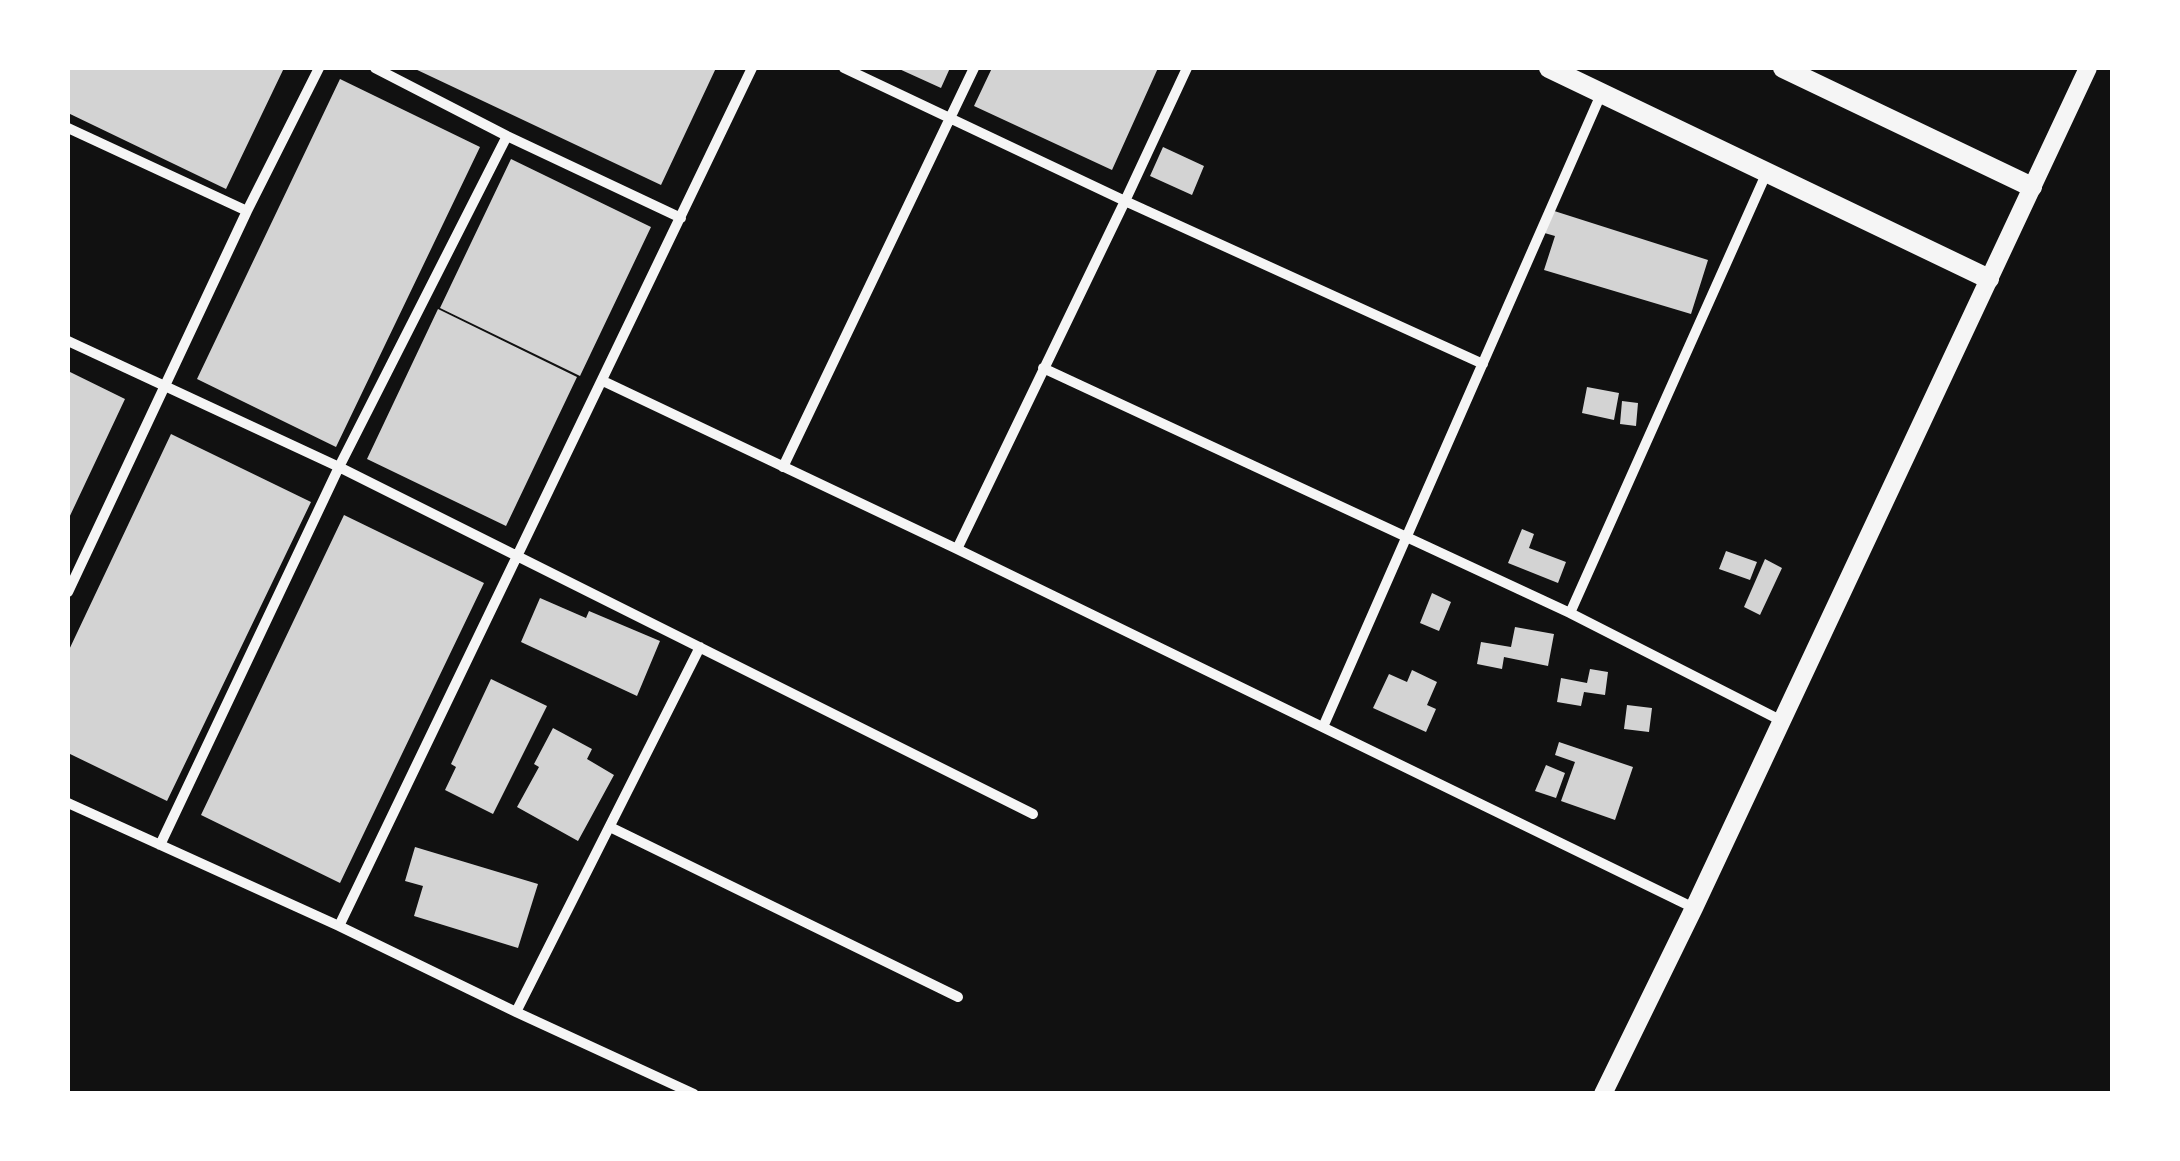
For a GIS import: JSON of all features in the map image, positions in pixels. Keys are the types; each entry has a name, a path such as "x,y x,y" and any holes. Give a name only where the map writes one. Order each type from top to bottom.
{"main road":[{"path":"1549,68 1989,279"},
{"path":"1783,68 1810,73 2032,186"}],"street":[{"path":"68,592 71,576 319,68"},
{"path":"375,68 680,218"},
{"path":"339,926 752,68"},
{"path":"844,68 1125,202 1482,364"},
{"path":"784,467 974,68"},
{"path":"957,549 1187,68"},
{"path":"1603,1094 2088,68"},
{"path":"1324,728 1602,92"},
{"path":"68,128 247,211"},
{"path":"160,844 339,467 507,136"},
{"path":"1570,613 1767,172"},
{"path":"68,341 339,467 1033,814"},
{"path":"1043,368 1570,613 1782,721"},
{"path":"603,381 1694,908"},
{"path":"516,1012 700,648"},
{"path":"68,803 694,1094"},
{"path":"610,827 958,997"}],"building":[{"path":"68,68 284,68 226,189 68,113"},
{"path":"413,68 716,68 661,185"},
{"path":"897,68 950,68 941,88"},
{"path":"992,68 1158,68 1112,170 974,106"},
{"path":"340,79 480,147 336,447 197,379"},
{"path":"1163,147 1204,166 1192,195 1150,176"},
{"path":"511,159 651,227 580,376 440,308"},
{"path":"1548,209 1708,260 1691,314 1544,270 1555,236 1541,232"},
{"path":"438,309 577,377 506,526 367,459"},
{"path":"68,371 125,399 68,520"},
{"path":"1587,387 1619,393 1614,420 1582,413"},
{"path":"1622,401 1638,403 1636,426 1620,424"},
{"path":"171,434 311,502 167,801 68,753 68,652"},
{"path":"344,515 484,583 340,883 201,815"},
{"path":"1522,529 1534,534 1529,548 1566,562 1558,583 1508,563"},
{"path":"1726,551 1757,562 1750,580 1719,569"},
{"path":"1765,559 1782,568 1760,615 1744,607"},
{"path":"1432,593 1451,602 1439,631 1420,623"},
{"path":"540,598 586,618 589,611 660,641 637,696 521,642"},
{"path":"1515,627 1554,634 1548,666 1504,657 1502,669 1477,664 1481,642 1511,647"},
{"path":"1590,669 1608,672 1605,695 1584,692 1581,706 1557,702 1561,678 1587,683"},
{"path":"1412,670 1437,682 1427,705 1436,709 1426,732 1373,708 1389,674 1407,682"},
{"path":"491,679 547,706 493,814 445,790 456,767 451,764"},
{"path":"1627,705 1652,708 1649,732 1624,729"},
{"path":"553,728 592,749 587,759 614,775 578,841 517,807 539,767 534,764"},
{"path":"1559,742 1633,767 1615,820 1561,801 1575,762 1555,755"},
{"path":"1546,765 1565,773 1556,798 1535,791"},
{"path":"415,847 538,884 518,948 414,916 423,886 405,881"}]}
